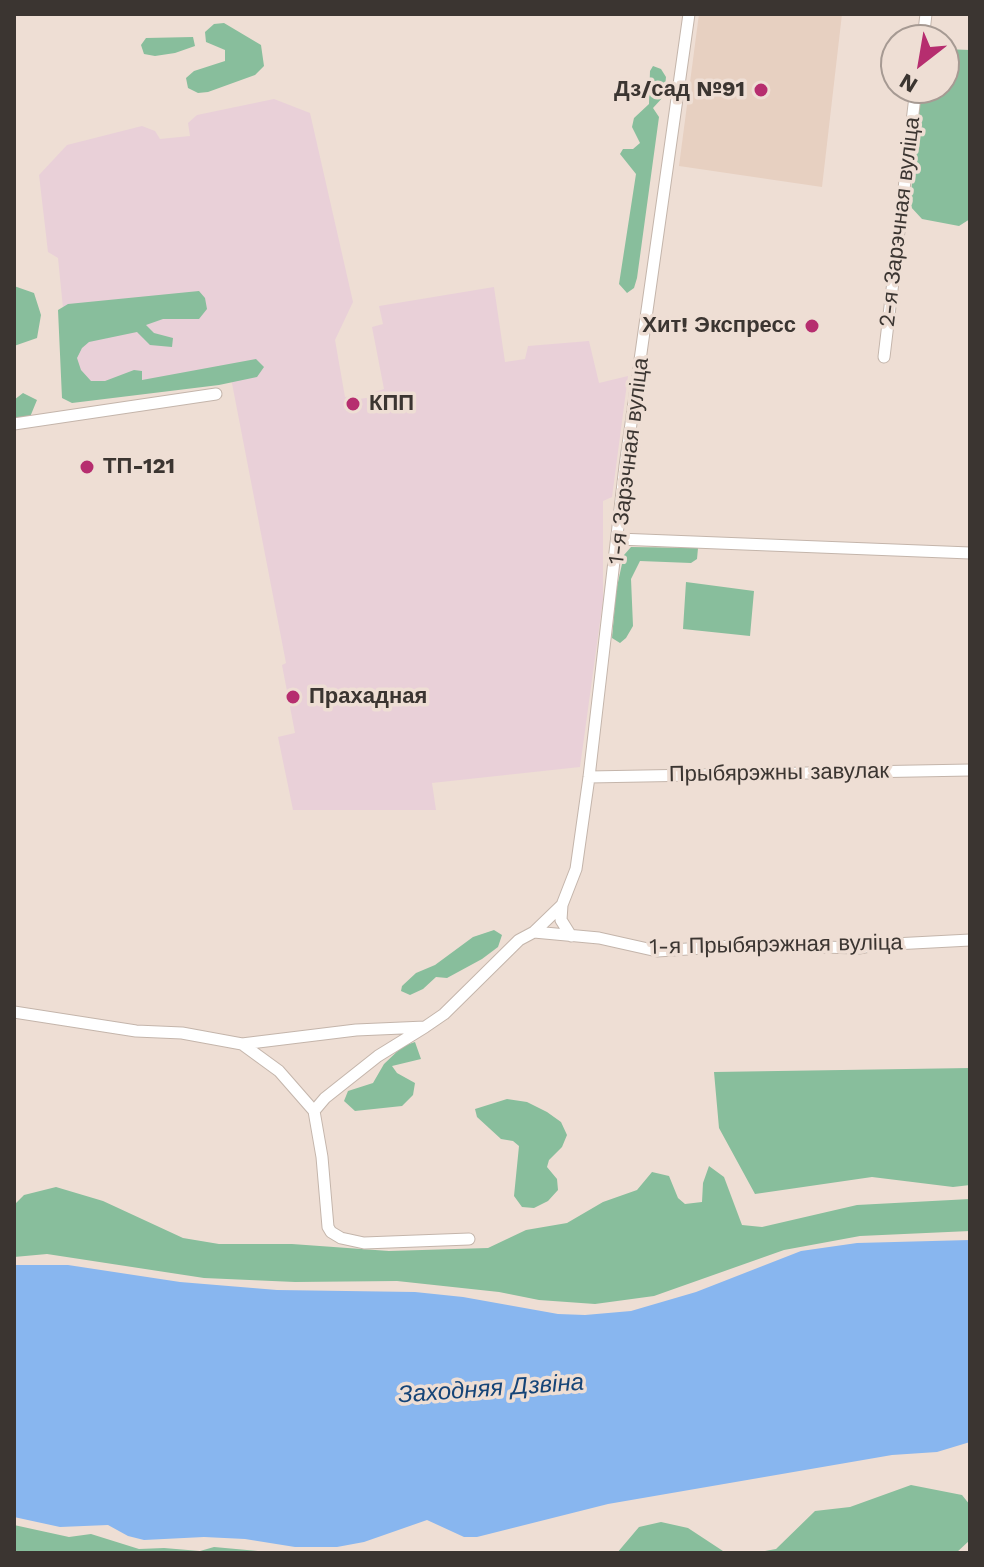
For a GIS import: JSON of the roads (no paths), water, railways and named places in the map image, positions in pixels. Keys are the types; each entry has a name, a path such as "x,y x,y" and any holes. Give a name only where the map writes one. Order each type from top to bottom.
{"street":[{"name":"1-я Зарэчная вуліца","path":"314,1111 325,1098 378,1056 444,1014 519,940 534,932 562,905 576,869 625,466 689,14"},
{"name":"2-я Зарэчная вуліца","path":"884,357 914,104"},
{"path":"14,424 216,394"},
{"path":"618,539 970,553"},
{"name":"Прыбярэжны завулак","path":"589,777 970,770"},
{"path":"562,905 561,920 571,936"},
{"name":"1-я Прыбярэжная вуліца","path":"534,932 599,938 657,951 749,945 859,948 970,940"},
{"path":"14,1012 136,1031 182,1033 242,1044 356,1030 425,1027"},
{"path":"242,1044 279,1071 314,1111 331,1232 341,1238 364,1243 469,1239"}],"water":[{"name":"Заходняя Дзвіна","path":"970,1240 970,1442 937,1452 892,1455 608,1504 477,1537 464,1537 427,1520 364,1542 337,1547 295,1547 245,1539 204,1537 144,1540 128,1536 108,1525 60,1527 14,1517 14,1265 68,1265 180,1282 277,1290 415,1292 558,1314 585,1315 631,1311 696,1292 801,1251 857,1243"}],"place":[{"name":"Дз/сад №91","path":"761,90"},
{"name":"Хит! Экспресс","path":"812,326"},
{"name":"КПП","path":"353,404"},
{"name":"ТП-121","path":"87,467"},
{"name":"Прахадная","path":"293,697"}]}
